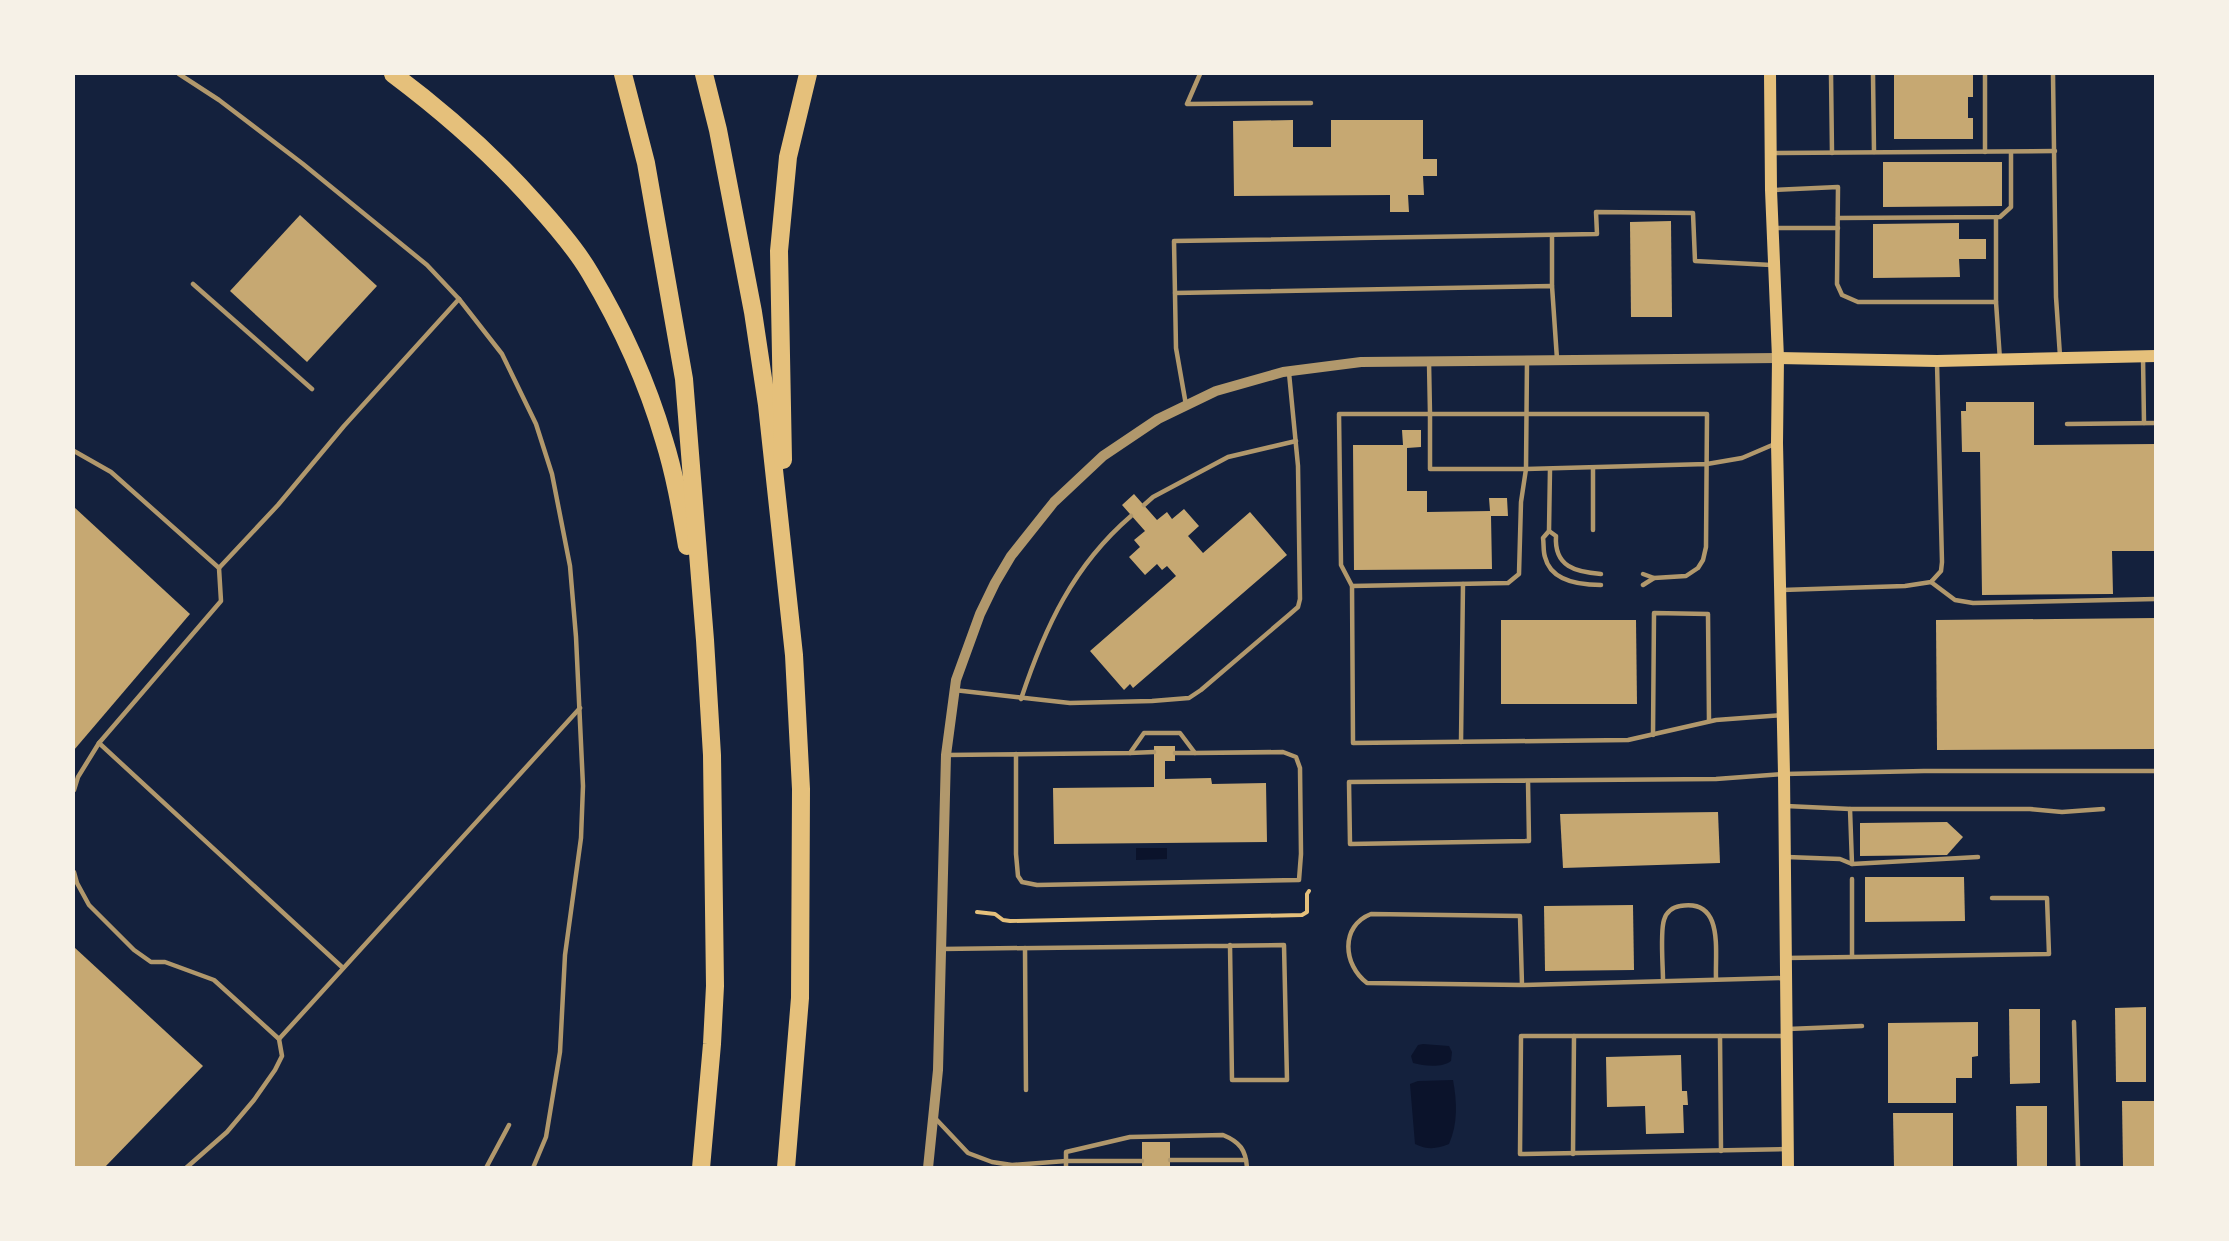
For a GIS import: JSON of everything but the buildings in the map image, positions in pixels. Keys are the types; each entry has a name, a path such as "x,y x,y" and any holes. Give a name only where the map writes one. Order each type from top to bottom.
{"highway":[{"path":"393,74 464,130 510,174 558,228 590,272 643,380 664,439 675,483 705,640"},
{"path":"623,74 645,163 684,379 705,640 712,755 715,986 701,1167"},
{"path":"704,74 718,130 753,312 767,405 794,655 801,789 800,998 786,1167"},
{"path":"786,585 779,251 788,158 808,74"}],"main road":[{"path":"1770,74 1771,190 1778,358 1776,443 1784,774 1788,1167"},
{"path":"1778,358 1937,361 2149,356"}],"street":[{"path":"928,1167 938,1070 946,755 954,690 980,614 1011,556 1054,502 1103,456 1158,419 1216,391 1288,371 1361,362 1778,358"}],"lane":[{"path":"179,74 219,100 303,164 427,265 459,299 502,354 536,424 554,480 570,566 583,786 580,838 565,955 560,1052 546,1137 533,1167"},
{"path":"1200,74 1187,104 1311,103"},
{"path":"1831,74 1832,153"},
{"path":"1873,74 1874,152"},
{"path":"1985,74 1985,152"},
{"path":"2054,74 2056,297 2060,358"},
{"path":"1771,153 2055,151"},
{"path":"1838,218 2000,217 2011,207 2011,152"},
{"path":"1771,190 1838,187 1838,284 1842,295 1858,302 1996,302"},
{"path":"1186,405 1176,348 1174,241 1597,234 1596,212 1693,213 1695,261 1774,265"},
{"path":"1996,217 1996,302 2000,360"},
{"path":"1773,228 1838,228"},
{"path":"1552,236 1552,286 1557,359"},
{"path":"193,284 312,389"},
{"path":"1175,293 1552,286"},
{"path":"219,568 278,505 352,417 459,299"},
{"path":"2144,423 2149,356"},
{"path":"1352,586 1508,584 1519,574 1521,502 1526,469 1527,360"},
{"path":"1430,361 1430,469 1550,469 1707,464 1742,458 1776,443"},
{"path":"1779,590 1905,586 1931,582 1937,577 1942,562 1937,361"},
{"path":"954,690 1070,704 1189,698 1202,690 1290,614 1298,606 1300,599 1298,466 1288,371"},
{"path":"1643,574 1654,578 1686,576 1698,568 1703,560 1706,547 1707,414 1339,414 1341,565 1352,586 1353,743 1628,740 1709,721 1782,715"},
{"path":"2067,424 2156,423"},
{"path":"1144,505 1153,497 1228,457 1296,441"},
{"path":"74,451 111,472 219,568 221,601 99,743 78,777 74,790"},
{"path":"1593,468 1593,530"},
{"path":"1550,469 1549,531 1543,538 1545,556 1553,571 1570,581 1584,585 1601,585"},
{"path":"1021,699 1048,624 1077,575 1111,533 1131,516"},
{"path":"1549,531 1556,536 1557,552 1570,568 1601,574"},
{"path":"1643,585 1654,578"},
{"path":"1931,582 1955,600 1973,603 2156,599"},
{"path":"1461,742 1462,584"},
{"path":"1653,735 1654,614 1708,614 1709,721"},
{"path":"279,1039 580,708"},
{"path":"1130,753 1144,733 1180,733 1195,753"},
{"path":"99,743 343,968"},
{"path":"1016,754 1018,876 1022,882 1037,885 1299,880 1300,768 1296,757 1283,752 1175,753"},
{"path":"946,755 1154,753"},
{"path":"1528,782 1529,841 1350,844 1349,782 1528,782 1924,771 2156,771"},
{"path":"1783,805 1850,809 2030,809 2062,812 2103,809"},
{"path":"1850,809 1852,864"},
{"path":"1784,857 1840,859 1852,864 1978,857"},
{"path":"74,872 77,883 89,905 134,950 151,962 165,963 214,980 279,1039 282,1056 254,1100 227,1132 186,1167"},
{"path":"1852,879 1852,956"},
{"path":"1786,958 2049,954 2047,898 1992,898"},
{"path":"1663,981 1663,921 1669,911 1677,906 1690,905 1707,911 1714,920 1716,978"},
{"path":"1522,985 1520,916 1371,914 1359,919 1349,933 1350,959 1357,976 1367,983 1522,985 1716,978 1787,978"},
{"path":"941,949 1230,945 1284,945 1287,1080 1232,1080 1230,945"},
{"path":"1025,948 1026,1090"},
{"path":"2074,1022 2078,1167"},
{"path":"1788,1149 1520,1155 1521,1036 1720,1036 1862,1026"},
{"path":"1573,1154 1574,1036"},
{"path":"1720,1036 1721,1151"},
{"path":"933,1116 968,1153 992,1162 1012,1165 1066,1161 1142,1161"},
{"path":"486,1167 509,1125"},
{"path":"1065,1167 1066,1152 1130,1137 1223,1136 1233,1139 1242,1147 1247,1167"},
{"path":"1170,1160 1246,1160"}],"path":[{"path":"976,912 994,914 1003,920 1010,921 1302,915 1307,912 1309,891"}],"water":[{"path":"1136,848 1167,848 1167,859 1136,860"},
{"path":"1418,1045 1449,1046 1452,1052 1451,1061 1438,1066 1413,1063 1411,1056"},
{"path":"1453,1080 1456,1112 1449,1144 1432,1148 1415,1144 1410,1084 1418,1081"}]}
